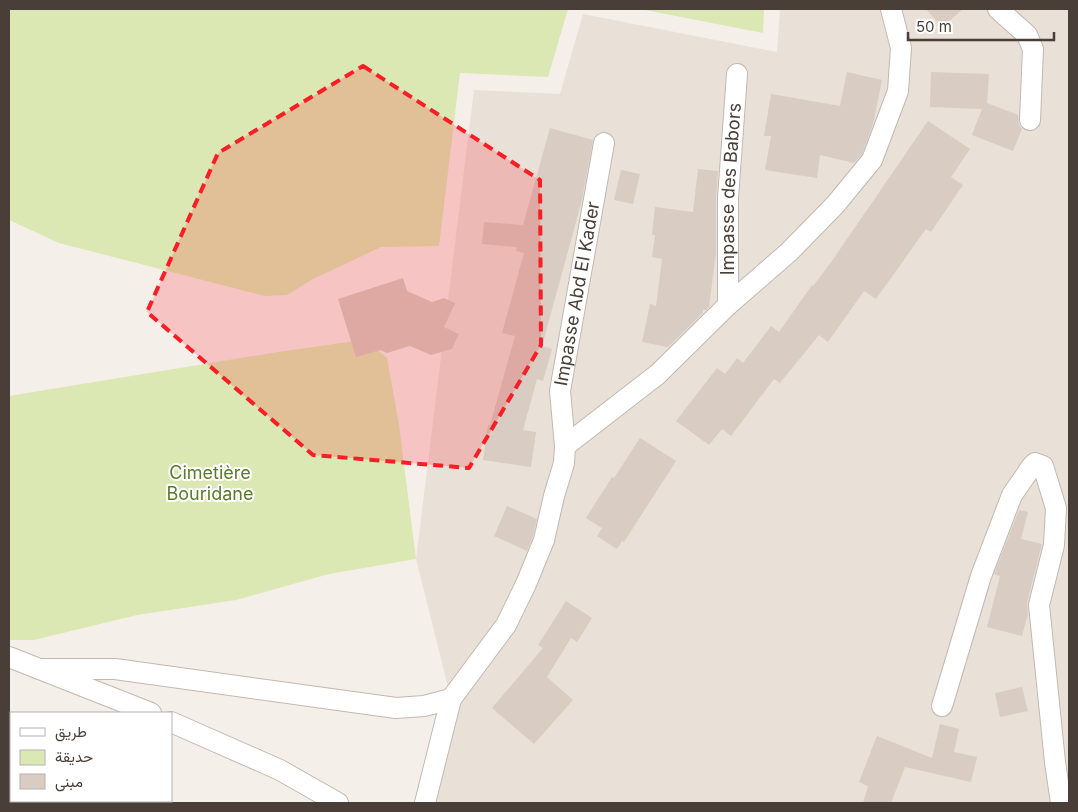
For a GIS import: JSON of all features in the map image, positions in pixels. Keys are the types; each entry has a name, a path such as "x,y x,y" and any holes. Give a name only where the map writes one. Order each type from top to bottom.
{"street":[{"path":"565,446 658,374 728,305 789,252 835,205 872,160 898,90 901,48 891,9"},
{"path":"998,9 1027,35 1034,48 1030,120"},
{"name":"Impasse des Babors","path":"728,305 728,198 737,74"},
{"name":"Impasse Abd El Kader","path":"451,699 506,625 526,584 544,540 564,463 565,446 560,391 604,143"},
{"path":"942,706 981,576 1012,495 1032,466 1039,464 1043,466 1056,508 1054,545 1039,605 1061,803"},
{"path":"9,657 148,712"},
{"path":"38,669 115,669 396,708 424,706 451,699 425,803"},
{"path":"172,722 280,770 338,803"}],"highlighted area":[{"path":"363,66 540,180 541,345 469,468 313,455 147,312 218,153"}],"shaded area":[{"path":"780,9 1069,9 1069,803 425,803 451,699 416,559 474,90 560,94 583,14 777,52"}],"green space":[{"path":"9,9 568,9 548,77 460,73 439,246 381,247 313,279 287,295 265,296 59,243 9,220"},
{"path":"640,9 764,9 763,33"},
{"name":"Cimetière Bouridane","path":"356,341 373,346 387,358 399,425 416,559 329,574 236,600 137,615 34,640 9,640 9,396"}],"building":[{"path":"926,9 963,9 942,27"},
{"path":"847,72 882,80 873,124 862,154 854,163 820,155 817,178 765,170 771,136 764,136 771,94 840,106"},
{"path":"931,72 989,74 987,103 1018,115 1019,125 1022,129 1013,151 972,135 982,109 930,107"},
{"path":"928,121 970,149 951,177 963,185 931,232 926,229 876,299 864,291 828,342 819,335 780,383 774,379 731,436 722,429 709,445 676,421 717,368 725,374 737,358 743,363 771,326 779,332 812,285 834,258"},
{"path":"550,128 593,140 582,200 542,346 552,349 543,381 537,379 523,430 536,432 531,467 483,460 488,425 490,425 515,336 502,333 524,253 516,251 517,247 482,244 484,222 523,225"},
{"path":"698,169 718,171 716,253 709,307 703,310 703,313 668,347 642,342 650,304 656,306 662,259 652,257 655,235 652,235 655,207 693,212"},
{"path":"621,170 640,174 633,204 614,200"},
{"path":"403,278 407,291 432,302 444,298 455,303 444,327 459,334 452,349 431,355 410,346 387,353 380,350 356,357 338,299"},
{"path":"640,438 676,461 624,542 622,541 617,549 597,536 602,528 586,518"},
{"path":"507,506 537,519 527,551 494,536"},
{"path":"1019,510 1028,512 1021,539 1042,544 1027,603 1028,614 1022,636 987,627 1000,576 994,574"},
{"path":"566,601 592,618 577,642 571,638 547,677 573,700 534,744 492,708 543,648 538,645"},
{"path":"1022,687 1028,711 1000,717 995,693"},
{"path":"940,724 959,729 954,752 977,757 971,782 905,767 891,803 863,803 868,786 859,782 877,736 932,758"}]}
